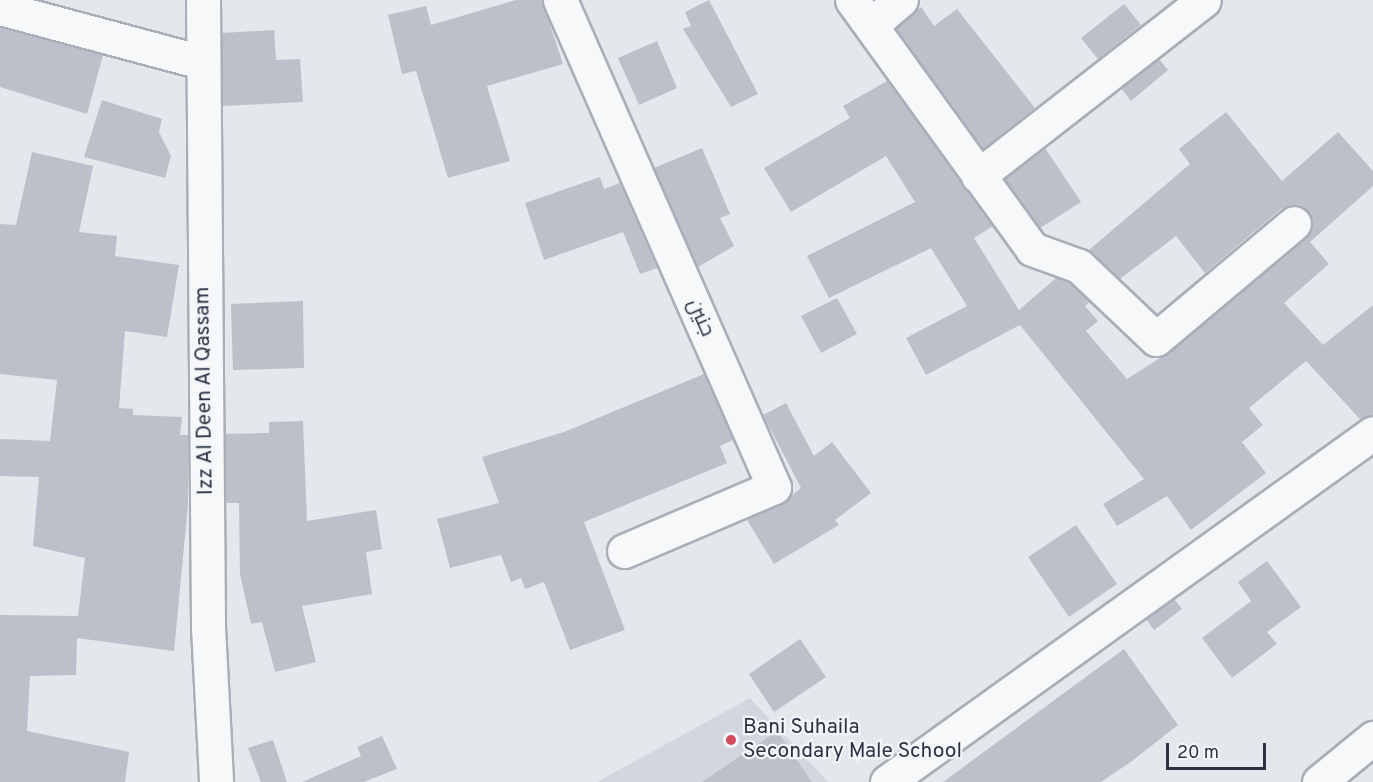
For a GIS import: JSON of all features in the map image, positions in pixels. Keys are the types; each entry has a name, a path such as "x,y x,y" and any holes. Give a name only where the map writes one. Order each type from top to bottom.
{"street":[{"name":"Izz Al Deen Al Qassam","path":"203,0 201,62 208,627 216,782"},
{"name":"جنين","path":"560,0 774,487 624,552"},
{"path":"901,0 862,13 1032,249 1079,266 1156,339 1294,224"},
{"path":"978,176 1204,0"},
{"path":"0,8 201,62"},
{"path":"887,782 1373,433"},
{"path":"1319,782 1373,738"}],"shaded area":[{"name":"Bani Suhaila Secondary Male School","path":"750,698 828,782 597,782"}],"building":[{"path":"516,0 542,0 563,64 487,86 510,161 448,178 416,71 402,74 388,15 426,6 431,25"},
{"path":"709,0 758,94 731,107 683,29 691,26 685,12"},
{"path":"1124,4 1141,25 1098,59 1081,38"},
{"path":"921,7 934,26 957,9 1035,108 983,149 896,29"},
{"path":"0,28 103,55 87,114 0,87"},
{"path":"274,30 276,60 300,59 303,102 223,106 222,33"},
{"path":"657,41 677,88 639,105 618,58"},
{"path":"1159,59 1168,70 1131,101 1121,88"},
{"path":"887,81 993,226 974,238 1019,310 1056,278 1069,282 1090,302 1085,306 1098,321 1086,331 1127,379 1168,353 1306,237 1312,219 1300,205 1282,208 1205,273 1176,236 1120,279 1089,250 1190,164 1179,149 1226,112 1282,181 1338,132 1373,171 1373,186 1310,242 1329,264 1284,303 1323,345 1373,305 1373,415 1360,419 1306,361 1249,408 1263,425 1242,442 1266,473 1191,530 1167,496 1117,526 1103,504 1144,479 1020,325 926,375 906,338 967,306 931,248 829,298 807,256 915,202 886,156 791,212 764,168 850,118 843,106"},
{"path":"102,100 162,119 159,132 171,156 165,178 84,157"},
{"path":"702,148 730,214 720,218 734,246 698,267 654,168"},
{"path":"1045,148 1081,202 1040,228 1005,179"},
{"path":"32,152 93,166 79,232 117,236 115,256 179,265 167,337 125,331 119,408 133,409 133,415 182,417 180,435 188,435 188,505 174,651 77,638 76,675 30,676 27,731 129,752 125,782 0,782 0,615 78,616 85,558 33,546 39,477 0,476 0,439 50,441 57,380 0,374 0,224 16,225"},
{"path":"600,177 604,189 620,183 657,268 640,274 623,232 544,260 525,203"},
{"path":"837,298 857,334 821,353 801,316"},
{"path":"303,301 304,368 233,370 231,304"},
{"path":"704,374 733,440 720,446 727,463 584,522 625,630 570,650 544,582 525,589 521,578 511,582 501,555 450,568 437,519 499,503 482,457 564,432"},
{"path":"786,403 814,456 832,442 871,493 835,520 839,525 774,564 747,520 781,504 801,488 763,415"},
{"path":"303,421 307,521 376,510 382,549 366,552 372,594 302,606 316,662 275,672 262,622 251,624 240,574 239,503 226,503 225,434 269,433 269,422"},
{"path":"1076,525 1117,584 1069,617 1028,557"},
{"path":"1267,561 1301,607 1267,632 1277,644 1232,678 1202,638 1251,601 1238,582"},
{"path":"1174,599 1182,609 1154,630 1146,619"},
{"path":"800,639 826,677 774,712 749,674"},
{"path":"1124,649 1178,725 1132,761 1101,782 943,782"},
{"path":"777,731 812,782 702,782"},
{"path":"382,736 397,769 364,782 302,782 361,756 357,747"},
{"path":"273,740 287,782 261,782 248,748"}],"place":[{"name":"Bani Suhaila Secondary Male School","path":"731,740"}]}
